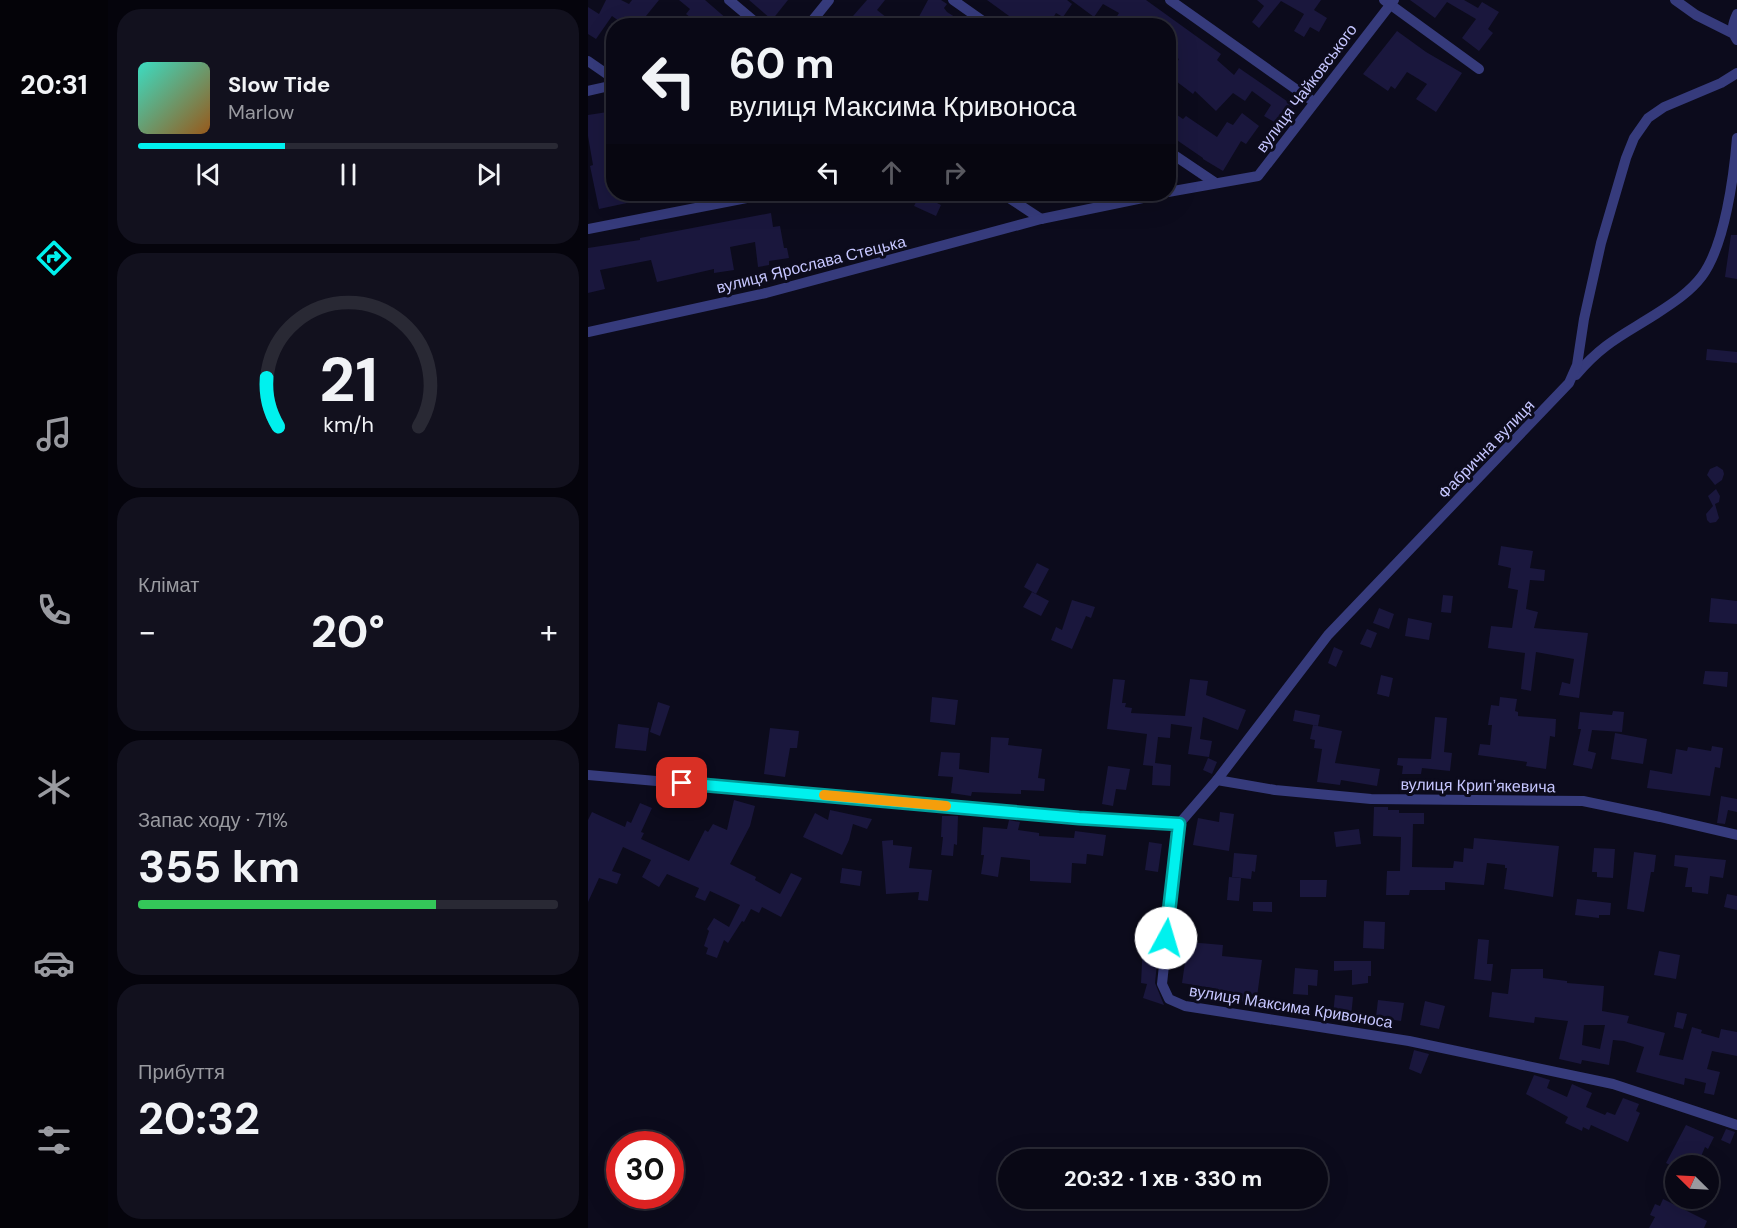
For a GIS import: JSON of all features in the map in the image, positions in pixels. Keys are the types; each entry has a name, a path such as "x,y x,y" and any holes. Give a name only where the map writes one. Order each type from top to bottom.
{"street":[{"path":"729,0 750,18"},
{"path":"814,18 829,0"},
{"path":"953,0 979,18"},
{"path":"1170,0 1314,102"},
{"path":"1675,0 1735,37"},
{"path":"1389,1 1479,69"},
{"name":"вулиця Чайковського","path":"1176,190 1258,176 1389,1"},
{"path":"1735,37 1732,23 1737,15"},
{"path":"588,61 606,73"},
{"name":"Фабрична вулиця","path":"1179,824 1217,780 1328,635 1569,383 1579,355 1586,308 1601,243 1634,138 1648,118 1664,107 1721,83 1737,73"},
{"path":"588,91 606,87"},
{"path":"1569,383 1591,357 1608,343 1682,296 1704,274 1714,256 1721,234 1736,155 1737,138"},
{"path":"1176,156 1214,182"},
{"path":"588,229 731,201"},
{"path":"1014,201 1041,219 1128,201"},
{"name":"вулиця Ярослава Стецька","path":"588,332 766,293 1041,219"},
{"path":"588,775 1079,818 1179,824"},
{"name":"вулиця Крипʼякевича","path":"1217,780 1275,790 1371,799 1583,801 1737,835"},
{"name":"вулиця Максима Кривоноса","path":"1179,824 1162,984 1169,999 1185,1006 1409,1041 1612,1084 1737,1125"}],"building":[{"path":"606,0 621,0 629,4 632,0 659,0 646,16 649,18 615,18 612,16 606,18 606,25 596,39 588,34 588,7 599,14"},
{"path":"679,0 705,0 726,18 691,18 686,14 690,9"},
{"path":"749,0 788,0 774,18 770,18"},
{"path":"867,0 885,0 877,10 887,18 855,18 853,16"},
{"path":"928,0 941,0 947,4 944,8 947,12 956,18 918,18"},
{"path":"987,0 1067,0 1072,4 1063,17 1056,13 1053,18 1012,18"},
{"path":"1071,0 1146,0 1171,18 1116,18 1119,13 1103,4 1094,17"},
{"path":"1257,0 1321,0 1314,10 1327,18 1319,32 1310,27 1304,37 1294,31 1304,14 1281,1 1259,28 1252,22 1264,6"},
{"path":"1410,0 1464,0 1478,8 1482,2 1499,12 1488,29 1493,33 1479,51 1462,38 1476,19 1447,2 1435,18"},
{"path":"1176,22 1221,54 1217,60 1234,75 1239,68 1294,106 1281,126 1264,116 1271,105 1252,91 1245,101 1233,93 1216,111 1195,91 1193,94 1176,81 1176,63 1179,59 1176,57"},
{"path":"1397,31 1426,52 1462,73 1436,112 1416,99 1427,84 1407,72 1395,89 1391,86 1388,91 1363,74"},
{"path":"606,112 606,201 636,201 599,209 590,166 593,165 588,136 588,115"},
{"path":"1242,113 1259,126 1246,144 1241,141 1223,171 1176,139 1176,114 1183,119 1186,116 1217,137 1227,122 1233,125"},
{"path":"916,201 933,201 941,205 936,216 914,206"},
{"path":"771,213 773,227 780,226 784,248 787,248 789,258 769,261 769,265 758,267 755,242 730,247 734,270 714,273 714,269 657,282 651,260 600,270 605,289 588,293 588,248 640,240 640,238"},
{"path":"1731,235 1737,235 1737,279 1725,277"},
{"path":"1707,349 1737,352 1737,363 1706,360"},
{"path":"1717,466 1723,470 1724,474 1722,480 1715,485 1707,475 1710,469"},
{"path":"1716,489 1720,496 1719,502 1715,504 1719,518 1716,522 1710,523 1706,514 1713,506 1708,496"},
{"path":"1501,546 1533,551 1530,568 1545,570 1544,581 1530,580 1526,609 1538,612 1534,628 1588,633 1579,698 1559,695 1562,682 1570,684 1574,659 1536,652 1531,691 1521,689 1525,653 1488,648 1491,626 1512,628 1518,590 1508,588 1511,568 1498,565"},
{"path":"1037,563 1049,569 1036,594 1024,587"},
{"path":"1032,592 1049,601 1041,616 1023,607"},
{"path":"1443,595 1453,596 1451,613 1441,612"},
{"path":"1711,598 1737,601 1737,624 1709,622"},
{"path":"1072,600 1095,607 1091,618 1086,616 1072,649 1051,640 1056,627 1062,630"},
{"path":"1379,608 1394,614 1389,629 1373,623"},
{"path":"1408,618 1432,623 1429,640 1405,636"},
{"path":"1367,629 1377,633 1371,648 1360,644"},
{"path":"1334,647 1343,651 1336,667 1328,663"},
{"path":"1705,671 1728,672 1727,687 1703,684"},
{"path":"1381,675 1393,678 1389,697 1377,694"},
{"path":"1113,679 1125,680 1122,703 1126,703 1125,707 1132,708 1131,713 1185,716 1190,679 1208,681 1206,695 1246,710 1238,730 1203,717 1200,739 1212,741 1209,757 1188,754 1192,727 1171,724 1170,738 1158,737 1155,763 1171,765 1170,786 1152,785 1153,766 1143,765 1147,734 1107,729"},
{"path":"932,697 958,700 955,725 930,722"},
{"path":"1500,697 1517,699 1515,711 1518,712 1518,716 1556,719 1555,737 1550,736 1546,769 1526,766 1527,762 1478,755 1480,744 1490,745 1492,725 1488,725 1491,705 1499,706"},
{"path":"658,702 670,706 660,736 650,732"},
{"path":"1295,710 1320,715 1318,726 1293,721"},
{"path":"1613,711 1624,712 1622,732 1592,730 1588,751 1596,753 1592,769 1573,765 1581,729 1578,729 1580,712 1612,715"},
{"path":"1435,717 1447,718 1444,752 1452,753 1450,771 1422,768 1421,774 1402,774 1403,766 1397,765 1398,758 1431,759"},
{"path":"618,724 649,728 646,751 615,748"},
{"path":"1313,725 1342,731 1335,763 1380,769 1377,786 1341,780 1340,785 1317,782 1322,749 1314,748 1315,740 1310,739"},
{"path":"770,728 799,731 797,748 790,748 785,777 764,774"},
{"path":"1615,733 1647,739 1643,764 1611,759"},
{"path":"991,737 1009,738 1008,745 1042,749 1038,778 1045,779 1044,791 1021,790 1021,794 972,792 971,796 951,793 953,777 938,776 941,752 960,753 959,769 989,773"},
{"path":"1712,746 1723,748 1720,768 1715,767 1710,796 1647,788 1650,770 1672,774 1676,749 1687,751 1688,747 1711,751"},
{"path":"1208,758 1217,762 1212,774 1203,770"},
{"path":"1108,766 1130,769 1126,790 1116,789 1113,806 1102,804"},
{"path":"1721,796 1737,799 1737,812 1728,810 1725,824 1717,823"},
{"path":"734,800 755,806 750,826 730,864 756,877 755,880 780,894 791,873 802,878 781,917 762,907 759,913 751,909 728,943 724,940 717,958 706,954 708,948 704,946 709,931 707,929 714,918 729,927 740,905 710,891 705,901 695,897 699,888 667,874 659,887 642,877 651,860 623,847 612,871 621,874 617,884 599,878 588,902 588,820 592,812 625,827 627,821 631,823 640,803 652,808 641,832 644,833 641,839 689,861 705,830 708,832 713,824 727,830"},
{"path":"1374,807 1388,807 1388,810 1399,810 1399,813 1424,813 1424,824 1413,824 1412,867 1453,868 1454,861 1463,862 1464,848 1473,849 1474,838 1559,846 1553,897 1504,889 1507,868 1505,865 1487,863 1484,885 1445,882 1445,890 1410,890 1409,895 1386,895 1387,871 1400,871 1401,837 1373,836"},
{"path":"830,810 872,819 867,829 853,824 842,855 803,837 815,813 828,820"},
{"path":"1220,812 1234,814 1229,851 1193,845 1198,818 1219,822"},
{"path":"942,816 958,816 957,845 954,844 953,856 941,855"},
{"path":"1009,820 1020,822 1018,830 1039,833 1039,836 1074,838 1075,831 1106,835 1103,856 1087,854 1086,864 1072,863 1071,883 1030,881 1030,860 1001,857 998,877 981,874 984,855 981,855 983,827 1007,829"},
{"path":"1359,829 1361,844 1336,847 1334,832"},
{"path":"893,840 893,845 912,847 909,868 932,870 928,901 918,900 919,892 886,894 882,841"},
{"path":"1149,842 1162,844 1158,872 1145,870"},
{"path":"1594,848 1615,849 1613,878 1597,877 1597,872 1592,872"},
{"path":"1634,852 1656,855 1644,912 1627,909"},
{"path":"1234,853 1257,855 1255,872 1252,871 1251,879 1232,877"},
{"path":"1675,855 1726,860 1723,878 1710,876 1708,894 1692,892 1692,887 1685,887 1688,868 1674,866"},
{"path":"842,868 862,871 860,886 840,883"},
{"path":"1229,877 1241,878 1239,901 1227,900"},
{"path":"1300,880 1327,880 1326,897 1300,897"},
{"path":"1727,894 1737,896 1737,910 1724,907"},
{"path":"1577,899 1611,903 1610,915 1599,915 1599,918 1575,915"},
{"path":"1253,902 1272,902 1272,912 1253,911"},
{"path":"1364,921 1385,922 1384,949 1363,948"},
{"path":"1144,923 1161,924 1155,983 1164,1005 1143,998 1147,984 1141,983"},
{"path":"1478,939 1489,940 1487,964 1493,964 1491,981 1474,979"},
{"path":"1188,942 1223,945 1222,956 1262,960 1256,1004 1227,999 1227,1004 1216,1002 1218,989 1182,983"},
{"path":"1659,951 1680,955 1676,979 1654,975"},
{"path":"1334,961 1371,961 1371,976 1368,976 1368,983 1352,985 1352,970 1334,971"},
{"path":"1295,968 1318,970 1317,986 1308,985 1308,995 1293,994"},
{"path":"1511,969 1543,969 1543,978 1567,981 1567,983 1604,986 1602,1011 1629,1016 1627,1023 1665,1033 1659,1055 1683,1060 1692,1027 1702,1030 1701,1033 1719,1038 1721,1029 1737,1032 1737,1056 1712,1051 1707,1069 1720,1072 1714,1095 1704,1093 1706,1083 1685,1078 1684,1085 1636,1072 1644,1047 1624,1041 1613,1040 1609,1065 1582,1060 1581,1064 1559,1059 1568,1021 1535,1017 1534,1023 1489,1017 1492,992 1508,994","holes":["1584,1025 1605,1025 1600,1049 1582,1045"]},
{"path":"1335,995 1353,997 1351,1017 1333,1015"},
{"path":"1378,1000 1404,1003 1401,1021 1376,1017"},
{"path":"1425,1001 1445,1006 1439,1029 1420,1025"},
{"path":"1677,1012 1687,1014 1683,1029 1674,1027"},
{"path":"1414,1050 1429,1054 1421,1074 1409,1069"},
{"path":"1534,1075 1550,1080 1547,1088 1567,1097 1572,1084 1592,1093 1586,1107 1605,1115 1607,1112 1615,1115 1623,1098 1639,1104 1636,1111 1640,1113 1628,1142 1591,1125 1589,1130 1583,1127 1582,1131 1565,1123 1568,1117 1526,1094"},
{"path":"1686,1125 1714,1137 1708,1149 1705,1147 1702,1155 1670,1155"},
{"path":"1726,1129 1735,1132 1730,1144 1721,1140"},
{"path":"1663,1199 1665,1209 1683,1209 1707,1221 1704,1228 1649,1228 1655,1217 1650,1215 1655,1204 1660,1206"}],"slow traffic":[{"path":"824,795 946,806"}],"route":[{"path":"682,783 1079,818 1179,824 1166,938"}]}
